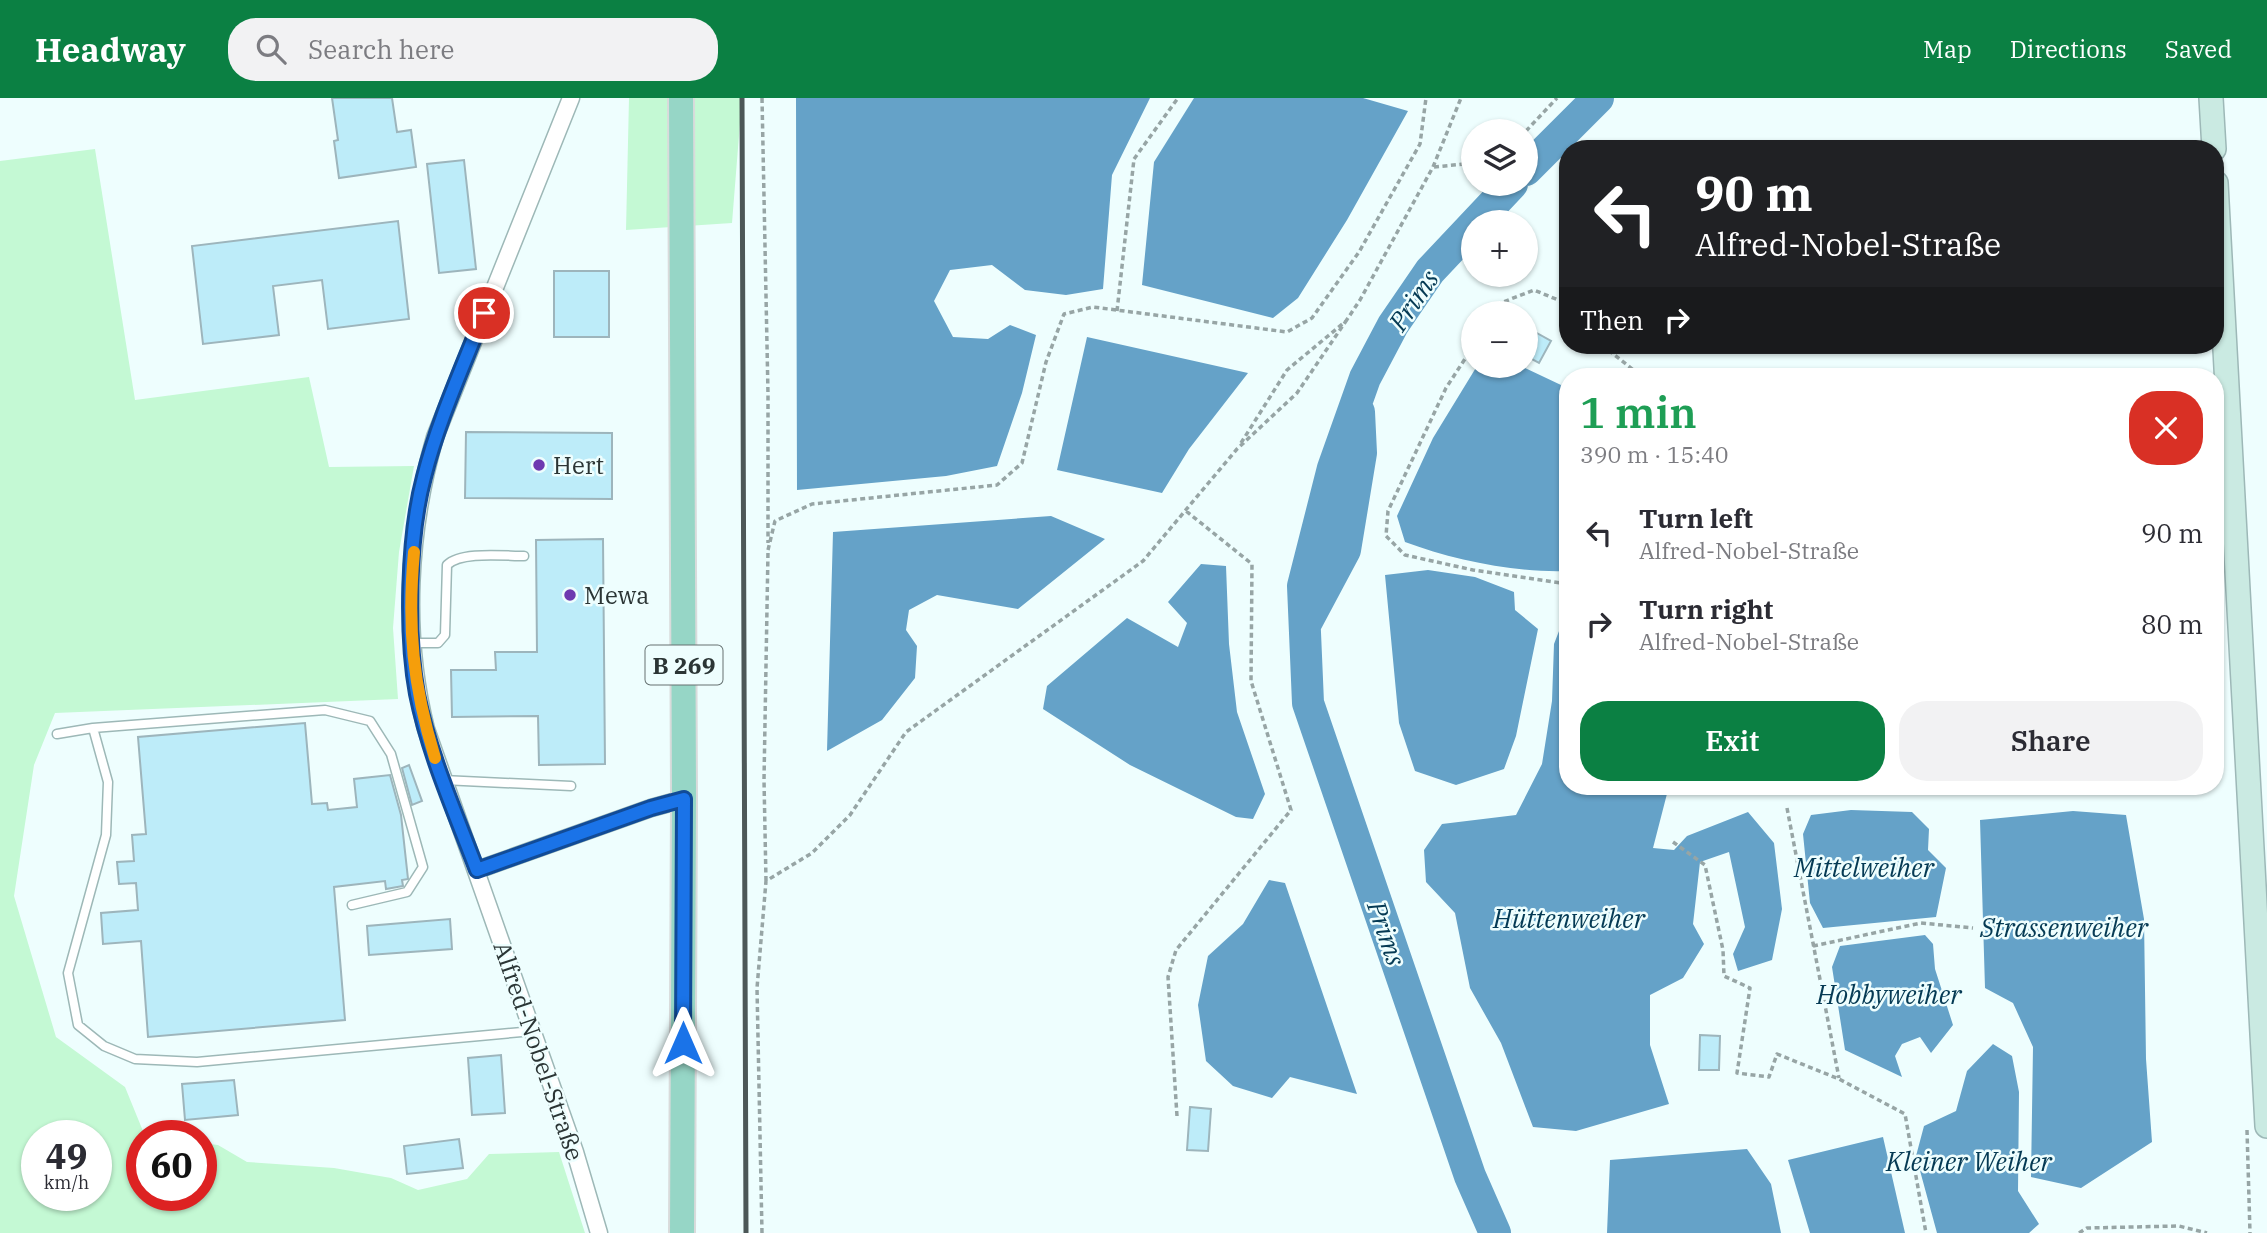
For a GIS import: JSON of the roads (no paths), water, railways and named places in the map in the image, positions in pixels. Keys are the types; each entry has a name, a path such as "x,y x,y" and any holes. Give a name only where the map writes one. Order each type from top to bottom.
{"main road":[{"name":"B 269","path":"681,98 684,799 682,1233"},
{"path":"2211,98 2213,140"},
{"path":"2224,331 2267,1126"}],"street":[{"name":"Alfred-Nobel-Straße","path":"571,98 435,437 423,481 411,594 417,692 443,780 575,1152 599,1233"},
{"path":"477,870 651,808 684,799"}],"lane":[{"path":"413,643 438,643 445,635 447,565 450,561 463,557 524,556"},
{"path":"57,734 93,728 325,710 370,722 391,754 423,867 407,892 352,905"},
{"path":"93,728 108,782 106,835 68,973 78,1025 104,1046 135,1059 197,1062 533,1031"},
{"path":"443,780 571,786"}],"water":[{"path":"796,98 1150,98 1112,175 1103,289 1066,295 1025,290 992,265 950,270 934,301 953,337 988,339 1010,325 1036,335 1022,393 997,466 946,476 797,490"},
{"path":"1194,98 1363,98 1408,111 1347,220 1298,298 1273,318 1142,285 1154,162"},
{"path":"1087,337 1248,373 1189,449 1162,493 1057,470"},
{"path":"1538,374 1559,384 1559,571 1485,564 1405,542 1397,516 1433,438 1470,378 1538,378"},
{"path":"1051,516 1105,539 1018,609 937,595 909,610 906,630 917,646 915,678 882,720 827,751 833,532"},
{"path":"1201,564 1226,566 1229,644 1237,712 1265,794 1253,819 1236,817 1130,765 1043,709 1047,686 1127,618 1178,647 1187,623 1168,602"},
{"path":"1428,570 1475,577 1514,592 1515,610 1538,629 1516,736 1504,769 1456,785 1415,771 1399,723 1385,575"},
{"name":"Hüttenweiher","path":"1559,631 1559,795 1667,795 1653,848 1674,850 1687,836 1748,812 1774,843 1782,909 1772,960 1738,971 1733,954 1745,927 1729,852 1700,862 1693,924 1704,944 1683,978 1650,995 1650,1045 1669,1104 1576,1131 1533,1127 1501,1043 1470,988 1455,913 1426,882 1424,850 1442,824 1516,815 1542,764 1552,701 1554,644"},
{"name":"Mittelweiher","path":"1851,810 1912,812 1929,829 1928,850 1946,868 1936,917 1823,928 1810,903 1803,834 1811,815"},
{"name":"Strassenweiher","path":"2073,811 2126,815 2144,919 2146,1059 2152,1142 2081,1188 2031,1177 2033,1047 2013,1003 1985,988 1980,820"},
{"path":"1269,880 1285,883 1357,1094 1290,1077 1272,1098 1233,1086 1206,1061 1198,1005 1208,956 1243,924"},
{"name":"Hobbyweiher","path":"1925,935 1933,944 1935,969 1953,1025 1931,1053 1920,1037 1902,1044 1895,1056 1902,1077 1845,1050 1832,967 1840,946"},
{"name":"Kleiner Weiher","path":"1993,1044 2012,1056 2019,1092 2018,1191 2039,1224 2029,1233 1937,1233 1916,1156 1924,1126 1956,1111 1967,1071"},
{"path":"1883,1137 1905,1233 1810,1233 1788,1160"},
{"path":"1747,1149 1771,1184 1781,1233 1607,1233 1610,1160"}],"waterway":[{"name":"Prims","path":"1538,158 1598,98"},
{"name":"Prims","path":"1495,1233 1470,1176 1308,703 1303,586 1333,468 1365,378 1393,325 1430,271 1501,196"},
{"name":"Prims","path":"1305,625 1345,550 1361,453 1359,412"}],"railway":[{"path":"742,98 746,1233"}],"place":[{"name":"Hert","path":"539,465"},
{"name":"Mewa","path":"570,595"}]}
